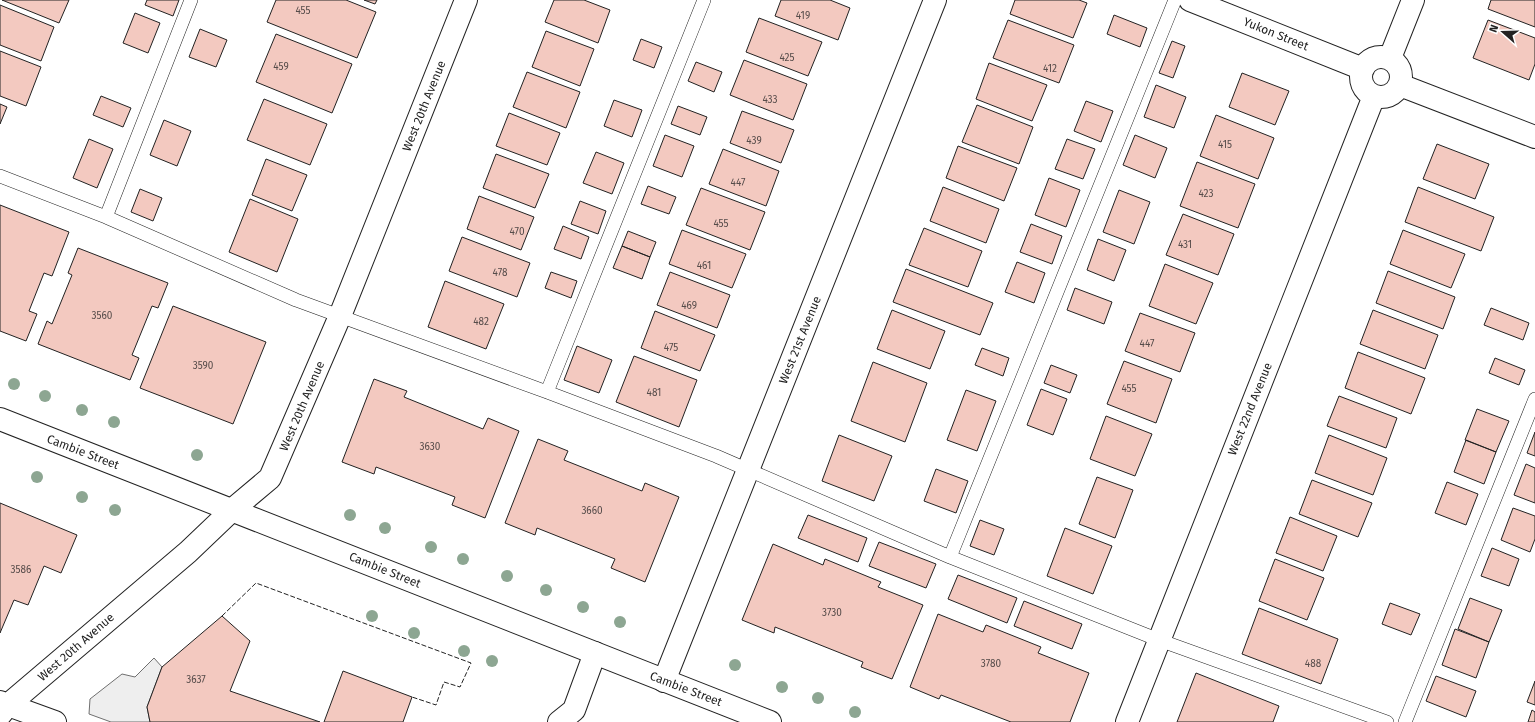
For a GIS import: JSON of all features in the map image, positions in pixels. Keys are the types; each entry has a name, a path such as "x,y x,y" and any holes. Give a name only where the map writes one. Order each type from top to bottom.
{"street":[{"name":"West 20th Avenue","path":"3,707 188,552 232,510 270,478 340,316 466,0"},
{"name":"West 21st Avenue","path":"664,681 935,0"},
{"name":"Yukon Street","path":"1190,0 1363,69"},
{"path":"1390,58 1413,0"},
{"path":"1377,57 1390,58 1395,62 1401,72 1400,85 1387,97 1374,96 1368,92 1362,82 1363,69 1366,64 1377,57"},
{"path":"1400,85 1535,137"},
{"name":"West 22nd Avenue","path":"1127,722 1374,96"},
{"name":"Cambie Street","path":"0,419 770,722"},
{"path":"559,722 574,710 595,653"},
{"path":"3,707 55,722"}],"lane":[{"path":"106,217 191,0"},
{"path":"547,392 704,0"},
{"path":"950,557 1175,0"},
{"path":"0,176 106,217 296,300 716,456 950,557 1159,640 1387,722"},
{"path":"1405,722 1535,399"}],"shaded area":[{"path":"154,658 162,667 147,707 150,722 111,722 89,714 90,699 122,674 135,677"}],"building":[{"path":"2,0 69,0 59,23"},
{"path":"147,0 179,0 173,16 145,5"},
{"path":"276,0 346,0 376,12 357,58 267,22"},
{"path":"364,0 377,0 375,4"},
{"path":"554,0 584,0 610,10 598,43 545,22"},
{"path":"781,0 830,0 850,8 838,40 775,16"},
{"path":"1015,0 1079,0 1087,3 1073,38 1010,14"},
{"path":"1491,0 1535,0 1535,27 1488,9"},
{"path":"0,5 54,27 41,61 0,45"},
{"path":"135,13 160,23 148,53 123,43"},
{"path":"1114,15 1147,28 1140,47 1107,34"},
{"path":"759,18 822,42 808,76 746,52"},
{"path":"1008,20 1074,45 1059,83 993,58"},
{"path":"1488,20 1535,38 1535,64 1529,80 1473,58"},
{"path":"200,29 227,40 216,67 189,57"},
{"path":"546,31 594,49 580,86 532,67"},
{"path":"276,34 352,64 332,113 256,82"},
{"path":"641,39 662,47 654,68 633,60"},
{"path":"1172,41 1185,46 1173,78 1159,73"},
{"path":"0,51 41,67 26,106 0,96"},
{"path":"744,60 807,84 793,120 730,95"},
{"path":"696,62 722,72 714,92 688,81"},
{"path":"989,63 1047,85 1032,121 976,99"},
{"path":"527,72 580,92 566,128 513,107"},
{"path":"1242,73 1289,91 1275,125 1229,107"},
{"path":"1156,85 1186,97 1174,128 1144,117"},
{"path":"101,96 131,108 123,127 93,115"},
{"path":"264,99 327,124 310,165 247,140"},
{"path":"614,100 642,110 632,137 604,126"},
{"path":"1086,101 1113,111 1101,142 1074,131"},
{"path":"0,104 7,107 0,124"},
{"path":"977,105 1033,127 1019,164 962,142"},
{"path":"678,106 707,117 700,135 671,124"},
{"path":"742,111 794,130 781,163 730,143"},
{"path":"509,113 560,133 547,165 496,146"},
{"path":"1216,115 1274,138 1258,179 1200,156"},
{"path":"164,120 191,131 177,166 150,155"},
{"path":"665,135 694,146 682,177 653,166"},
{"path":"1135,135 1167,148 1155,178 1123,165"},
{"path":"89,139 113,149 97,188 73,178"},
{"path":"1067,139 1095,149 1083,179 1055,169"},
{"path":"1437,144 1489,164 1475,199 1423,179"},
{"path":"958,146 1017,168 1004,201 946,178"},
{"path":"723,149 779,171 766,206 709,184"},
{"path":"596,152 624,163 612,194 583,183"},
{"path":"496,154 549,174 535,208 483,188"},
{"path":"266,159 307,175 292,211 252,195"},
{"path":"1197,162 1255,184 1238,228 1180,206"},
{"path":"1049,178 1080,190 1066,227 1035,215"},
{"path":"648,186 676,197 669,214 641,204"},
{"path":"943,187 999,209 986,243 930,221"},
{"path":"1418,187 1494,217 1481,251 1405,222"},
{"path":"701,188 765,212 750,250 686,225"},
{"path":"140,189 162,198 153,221 131,212"},
{"path":"1119,190 1150,202 1134,244 1103,232"},
{"path":"479,196 534,217 521,250 467,229"},
{"path":"250,199 298,219 277,272 229,252"},
{"path":"580,201 606,211 598,234 571,224"},
{"path":"0,205 69,232 52,276 44,273 29,311 37,314 26,341 0,331"},
{"path":"1183,214 1234,234 1218,275 1166,255"},
{"path":"1031,224 1062,236 1052,264 1020,252"},
{"path":"563,226 589,237 581,259 554,249"},
{"path":"924,228 982,251 968,287 909,265"},
{"path":"682,230 746,254 732,288 669,264"},
{"path":"1403,230 1465,254 1451,288 1390,264"},
{"path":"628,231 656,242 650,257 622,246"},
{"path":"462,237 530,263 517,297 449,271"},
{"path":"1098,239 1126,250 1114,281 1087,270"},
{"path":"622,246 650,257 642,279 613,268"},
{"path":"78,248 168,283 158,308 152,306 132,355 139,358 130,380 38,344 47,321 52,324 72,275 68,273"},
{"path":"1017,262 1045,273 1034,303 1005,292"},
{"path":"1165,264 1213,283 1196,324 1149,306"},
{"path":"906,269 993,303 980,335 893,302"},
{"path":"1388,271 1455,297 1443,329 1376,303"},
{"path":"551,272 577,281 571,298 545,288"},
{"path":"670,272 730,295 717,328 657,305"},
{"path":"445,281 504,304 486,349 428,327"},
{"path":"1075,288 1112,302 1104,324 1067,310"},
{"path":"173,306 266,342 233,424 140,388"},
{"path":"1491,308 1529,323 1523,340 1484,325"},
{"path":"892,310 945,331 930,369 877,349"},
{"path":"1373,310 1438,335 1425,369 1360,344"},
{"path":"655,311 715,335 700,371 641,348"},
{"path":"1140,313 1195,333 1180,372 1125,351"},
{"path":"577,346 612,360 599,393 564,380"},
{"path":"982,348 1009,358 1003,376 975,365"},
{"path":"1358,352 1425,378 1411,414 1345,388"},
{"path":"634,356 697,380 679,427 616,402"},
{"path":"1495,358 1525,370 1519,385 1489,373"},
{"path":"1124,361 1172,379 1156,423 1107,404"},
{"path":"873,362 927,383 905,442 851,421"},
{"path":"1051,365 1077,375 1070,393 1044,383"},
{"path":"374,379 407,391 404,397 483,429 488,418 519,431 485,518 452,505 455,497 376,467 374,474 342,462"},
{"path":"1041,389 1067,399 1053,435 1027,425"},
{"path":"966,390 996,401 977,451 947,440"},
{"path":"1339,396 1397,418 1386,448 1327,426"},
{"path":"1477,409 1509,421 1496,452 1465,440"},
{"path":"1106,416 1152,434 1135,476 1090,459"},
{"path":"1535,432 1535,456 1527,453"},
{"path":"839,435 892,456 874,501 822,481"},
{"path":"1329,435 1387,458 1373,495 1315,473"},
{"path":"538,439 568,451 564,460 642,491 645,483 679,497 645,582 611,568 615,559 537,528 535,535 505,523"},
{"path":"1466,440 1496,452 1484,484 1454,472"},
{"path":"1526,464 1535,468 1535,503 1514,495"},
{"path":"936,469 968,481 956,513 924,501"},
{"path":"1097,477 1133,490 1115,538 1079,524"},
{"path":"1312,480 1372,503 1358,537 1299,514"},
{"path":"1447,482 1478,494 1466,525 1435,513"},
{"path":"0,503 77,535 61,573 44,566 28,605 14,600 0,633"},
{"path":"1513,508 1535,516 1535,539 1530,552 1501,540"},
{"path":"808,515 867,538 858,562 798,538"},
{"path":"1290,517 1337,536 1323,571 1276,553"},
{"path":"980,520 1004,529 994,555 970,546"},
{"path":"1065,528 1112,546 1093,594 1047,576"},
{"path":"879,542 936,564 926,588 869,566"},
{"path":"773,544 823,565 825,559 881,582 878,587 923,605 892,679 861,667 863,662 775,627 774,633 742,620"},
{"path":"1492,548 1519,559 1509,586 1481,576"},
{"path":"1275,559 1324,578 1307,620 1259,601"},
{"path":"958,575 1017,598 1007,623 948,599"},
{"path":"1470,598 1502,610 1489,642 1458,629"},
{"path":"1024,601 1082,624 1072,649 1014,626"},
{"path":"1390,603 1420,614 1411,635 1382,624"},
{"path":"1259,608 1338,639 1321,684 1242,654"},
{"path":"938,614 983,632 986,625 1041,647 1038,653 1089,673 1070,722 1011,722 941,695 939,699 910,687"},
{"path":"222,616 250,641 230,691 320,722 150,722 147,707 162,667"},
{"path":"1455,629 1489,642 1476,678 1442,665"},
{"path":"343,671 412,697 403,722 324,722"},
{"path":"1196,673 1279,706 1273,722 1177,722"},
{"path":"1436,676 1476,691 1466,717 1426,701"},
{"path":"1535,681 1535,705 1527,702"},
{"path":"1532,710 1535,712 1535,722 1528,722"}],"fence":[{"path":"222,616 256,583 471,663 460,687 444,682 436,705 412,697"}]}
